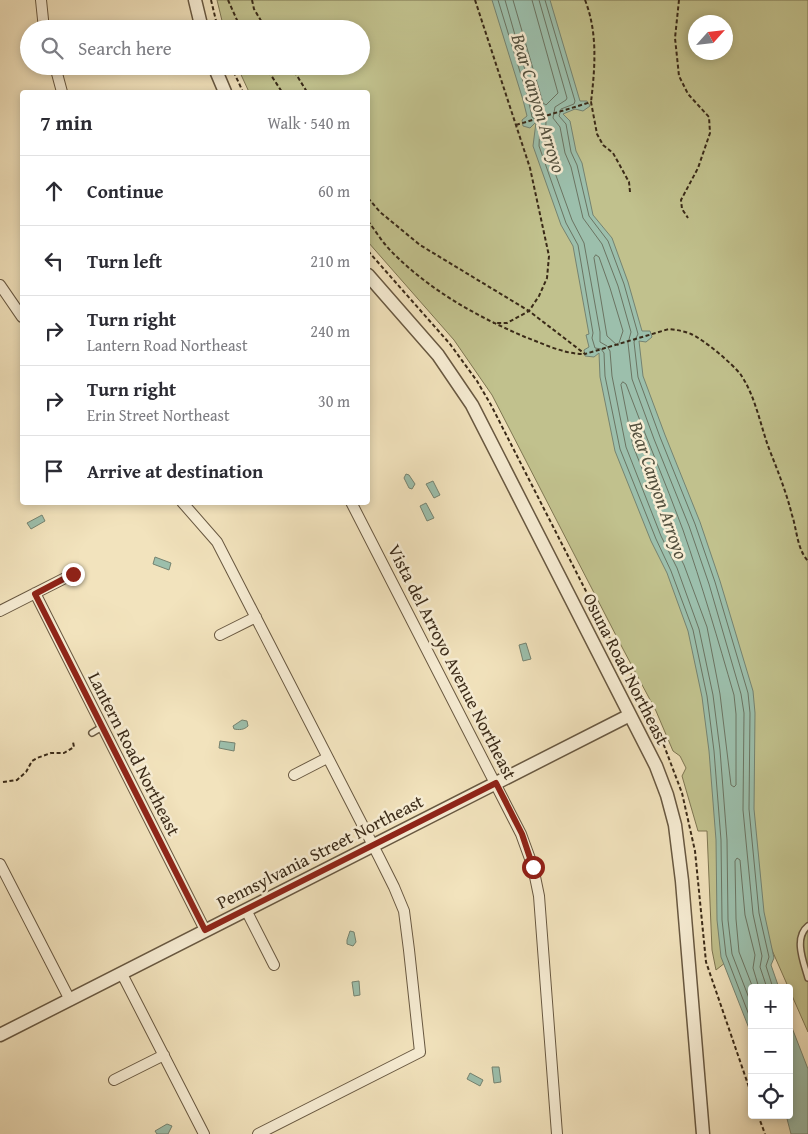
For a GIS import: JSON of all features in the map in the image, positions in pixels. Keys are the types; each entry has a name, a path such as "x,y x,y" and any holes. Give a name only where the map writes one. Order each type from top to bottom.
{"street":[{"path":"41,0 43,20"},
{"path":"195,0 200,20"},
{"path":"57,75 61,90"},
{"path":"218,75 225,90"},
{"name":"Osuna Road Northeast","path":"370,278 438,355 472,405 656,766 667,795 675,826 682,881 703,1134"},
{"path":"0,287 20,314"},
{"path":"185,505 217,542 394,887 404,911 410,950 420,1052 258,1134"},
{"name":"Vista del Arroyo Avenue Northeast","path":"353,505 522,834 533,867 539,896 557,1134"},
{"path":"0,611 73,574"},
{"name":"Lantern Road Northeast","path":"35,594 205,930"},
{"path":"220,635 256,617"},
{"name":"Pennsylvania Street Northeast","path":"0,1035 630,715"},
{"path":"294,775 327,758"},
{"path":"0,864 70,1000"},
{"path":"246,910 274,965"},
{"path":"122,974 204,1134"},
{"path":"114,1080 164,1055"}],"lane":[{"path":"92,733 102,727"},
{"path":"808,926 805,928 800,939 801,953 808,978"}],"path":[{"path":"211,0 216,20"},
{"path":"228,0 237,20"},
{"path":"252,0 254,9 261,20"},
{"path":"474,0 530,168 549,256 547,278 539,296 529,311 507,323 493,323"},
{"path":"585,0 594,31 595,72 591,102 597,134 604,145 613,153 629,182 630,192"},
{"path":"679,0 675,38 679,76 688,94 709,117 710,132 698,168 680,200 682,209 688,218"},
{"path":"235,75 242,90"},
{"path":"270,75 281,90"},
{"path":"297,75 306,90"},
{"path":"516,125 591,102"},
{"path":"370,200 380,212 420,245 529,311 585,354"},
{"path":"370,223 390,250 416,274 445,296 493,323 545,345 574,354 585,354 669,329 692,334 704,342 734,368 744,381 754,403 790,507 800,547 808,561"},
{"path":"650,728 656,724"},
{"path":"3,782 17,780 26,772 32,761 51,753 64,753 74,747 73,742"},
{"path":"759,1119 765,1134"}],"shaded area":[{"path":"217,0 808,0 808,1032 793,998 793,984 787,984 764,932 716,970 712,950 707,831 698,831 682,776 686,768 680,756 673,751 656,711 492,395 454,340 370,244 370,90 248,90 241,75 370,75 370,20 222,20"}],"water":[{"name":"Bear Canyon Arroyo","path":"492,0 550,0 580,101 587,101 590,106 583,111 575,109 563,114 570,121 576,151 582,163 593,215 612,238 628,282 642,331 650,331 652,337 646,342 639,341 643,376 700,522 753,691 755,713 754,809 764,912 774,958 771,965 778,984 748,984 748,1026 721,957 717,920 716,840 709,751 702,697 688,631 667,573 651,541 615,451 600,377 599,353 594,357 585,356 584,350 589,347 586,335 589,334 573,246 561,225 533,146 536,122 530,128 523,126 522,120 527,116"},
{"path":"406,474 409,475 415,484 412,489 409,488 404,478"},
{"path":"433,481 440,495 434,498 426,484"},
{"path":"426,503 434,518 427,521 420,506"},
{"path":"42,515 45,521 31,529 27,523"},
{"path":"155,557 171,563 169,570 153,564"},
{"path":"526,643 531,659 523,661 519,645"},
{"path":"242,720 247,721 248,726 234,729 233,726"},
{"path":"220,741 235,743 234,751 219,748"},
{"path":"350,931 354,932 356,942 353,946 347,944"},
{"path":"359,981 360,995 354,996 352,982"},
{"path":"793,1030 808,1069 808,1134 791,1134 787,1119 793,1119"},
{"path":"492,1067 499,1067 501,1082 494,1083"},
{"path":"470,1073 483,1080 480,1086 467,1079"},
{"path":"167,1124 172,1126 168,1134 157,1134 155,1131"}],"route":[{"path":"73,574 35,594 205,930 496,783 522,834 533,867"}]}
